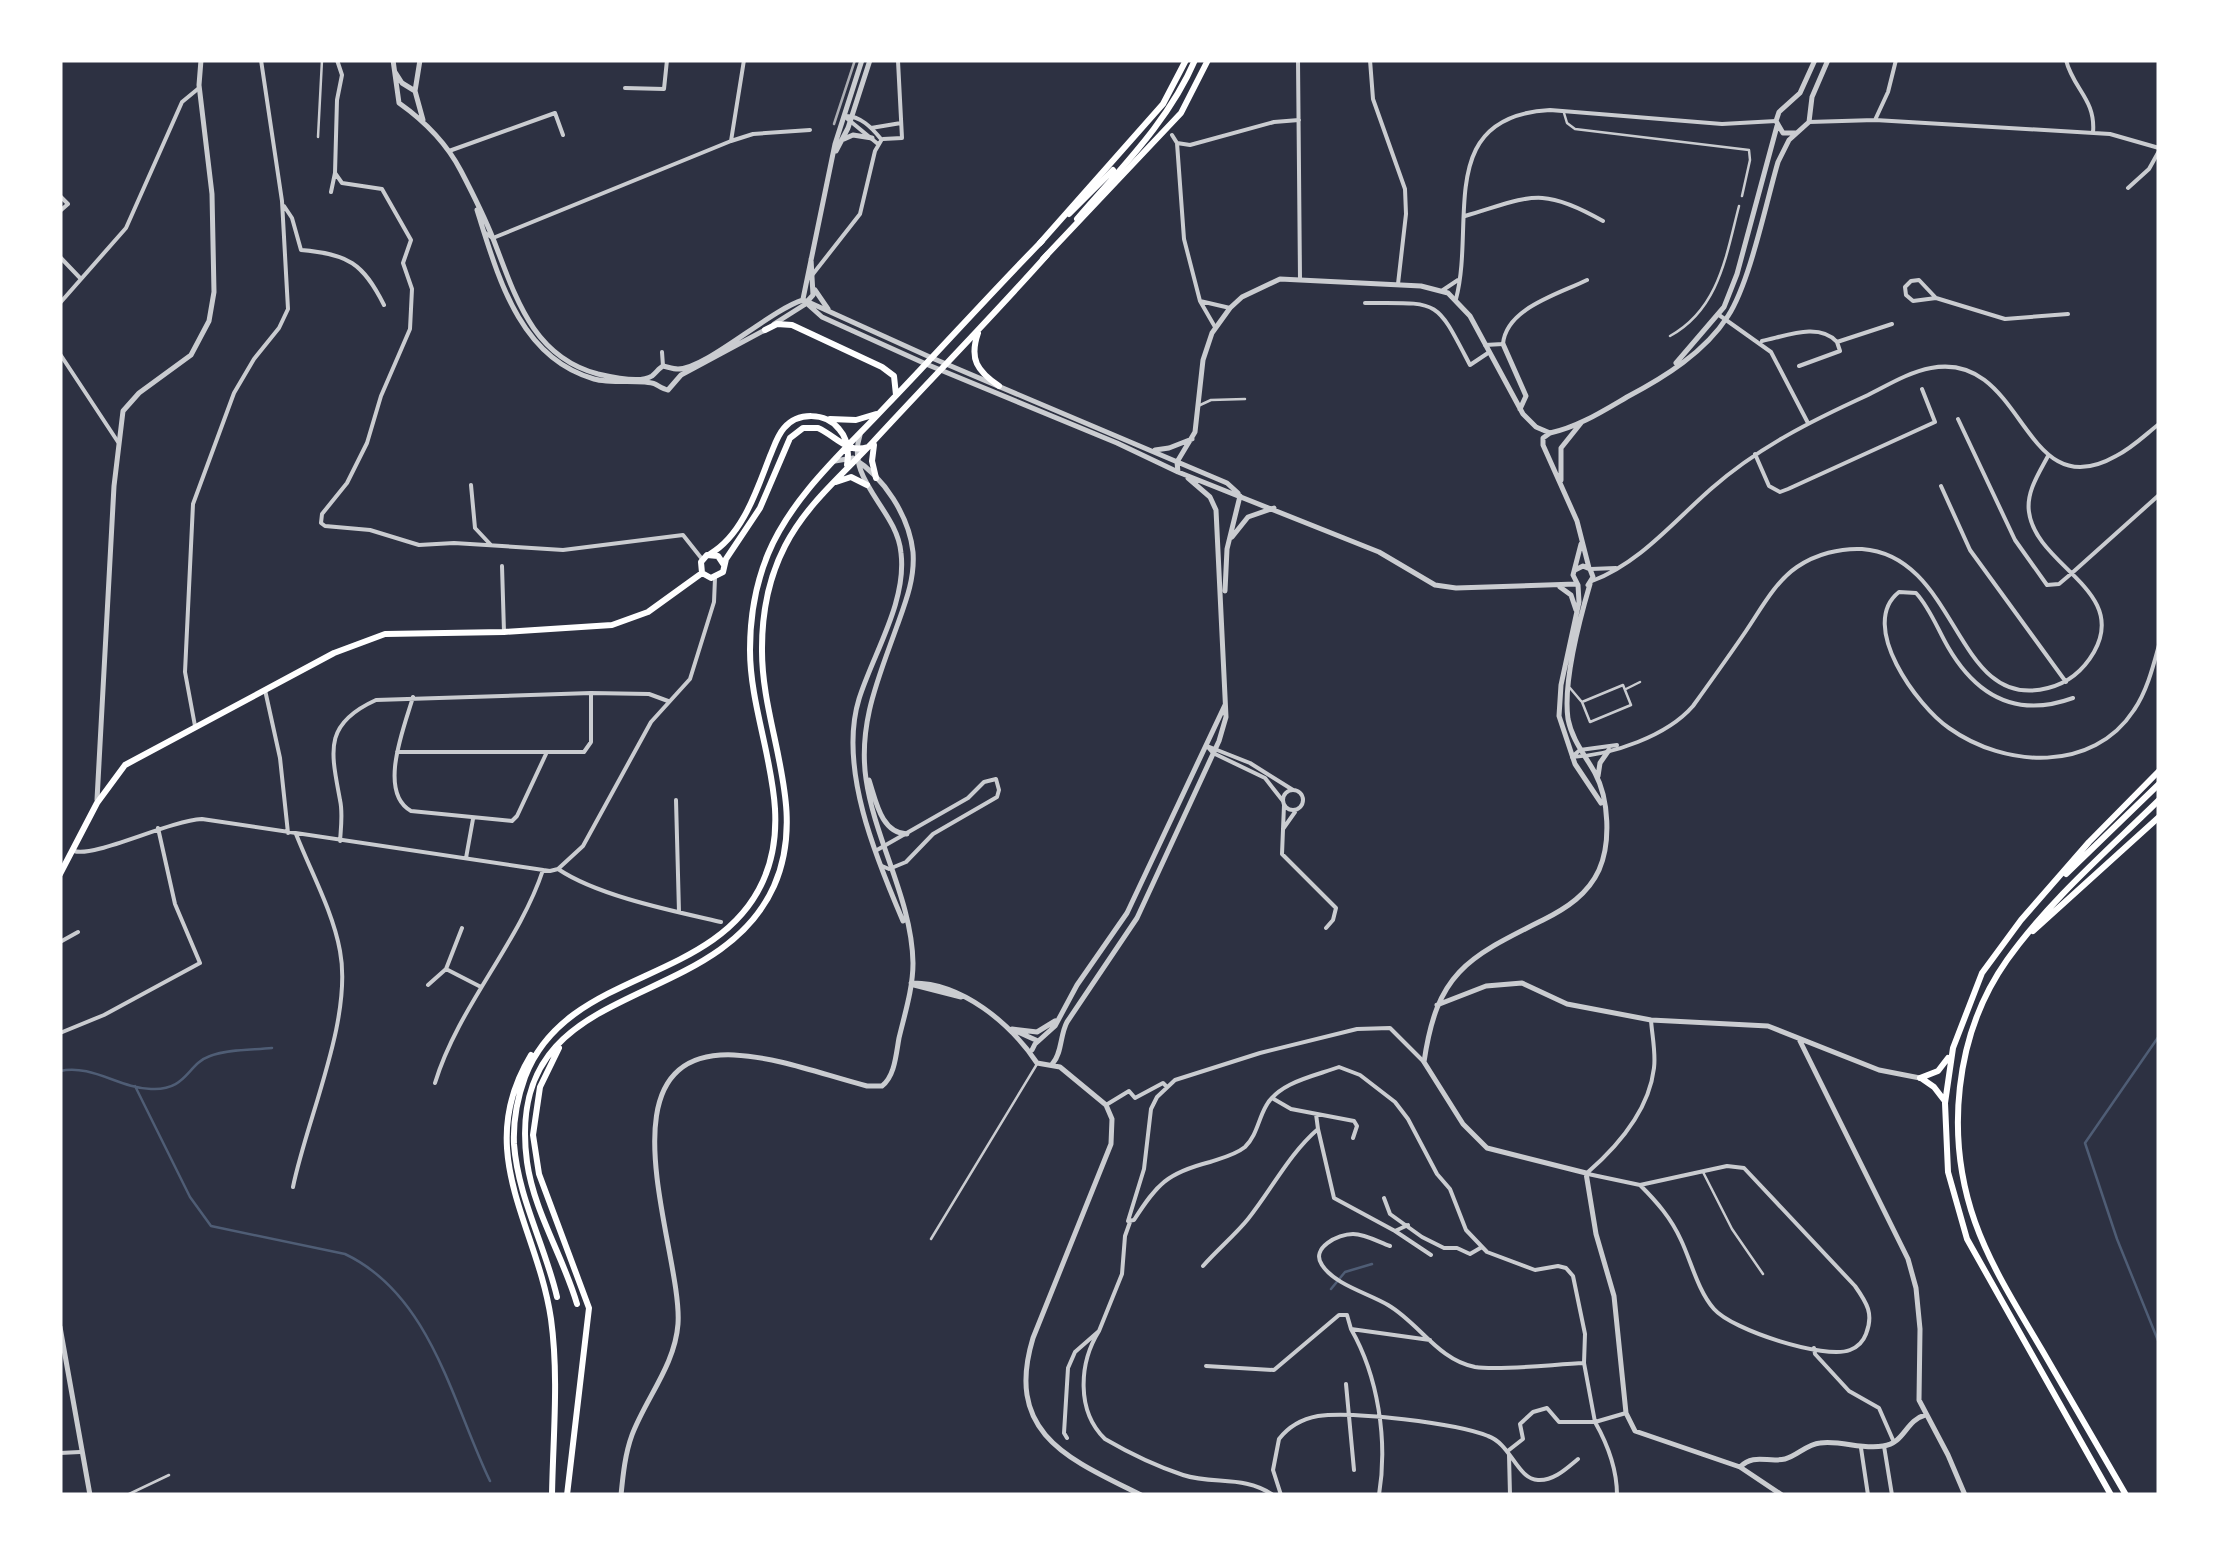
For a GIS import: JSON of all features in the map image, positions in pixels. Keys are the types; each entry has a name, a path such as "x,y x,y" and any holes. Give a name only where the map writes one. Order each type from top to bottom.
{"main road":[{"path":"552,1495 555,1368 550,1317 510,1181 505,1138 514,1089 533,1052 568,1018 589,1003 683,959 718,938 756,896 772,856 776,820 751,670 752,616 763,569 777,536 834,461 852,448 860,434 1040,243 1163,104 1186,60"},
{"path":"576,1304 534,1192 525,1139 528,1105 552,1050 579,1024 725,948 759,912 776,882 784,858 788,819 762,669 764,617 780,557 820,496 852,458 870,446 980,327 1146,138 1178,96 1196,60"},
{"path":"1043,258 1168,131 1191,98 1208,60"},
{"path":"1040,243 1146,138"},
{"path":"765,330 780,324 794,326 885,368 894,376 896,396"},
{"path":"980,327 973,348 974,360 982,373 1000,386"},
{"path":"60,874 97,803 125,765 334,653 385,634 592,628 632,620 702,573 706,556 719,549 744,516 784,428 799,418 856,420 886,407"},
{"path":"820,417 840,430 852,448 852,458"},
{"path":"702,573 715,578 723,572 753,522 792,435 803,428 818,428 852,448 870,446"},
{"path":"876,478 872,455 879,435"},
{"path":"820,496 843,478 856,478 867,484"},
{"path":"706,556 718,556 724,565"},
{"path":"1944,1103 1953,1048 1982,973 2000,946 2090,842 2159,771"},
{"path":"2044,896 2159,784"},
{"path":"2126,1495 1986,1250 1966,1194 1958,1132 1962,1074 1972,1030 2006,962 2039,919 2159,800"},
{"path":"2006,962 2029,935 2159,817"},
{"path":"567,1495 589,1308 539,1174 534,1135 537,1099 544,1077 556,1052 579,1024"},
{"path":"542,1044 520,1090 514,1140 519,1181 557,1296"},
{"path":"1920,1078 1938,1071 1953,1048"},
{"path":"1920,1078 1942,1094 1948,1172 1967,1239 2111,1495"}],"street":[{"path":"97,803 118,442 128,404 191,356 208,321 215,274 212,194 199,88 201,60"},
{"path":"195,726 186,672 190,516 197,487 234,393 279,328 288,308 282,205 261,60"},
{"path":"318,137 322,60"},
{"path":"331,192 342,75 336,60"},
{"path":"393,60 399,104 427,126 448,151 535,334 553,352 579,368 604,375 636,378 653,375 663,366"},
{"path":"412,90 420,60"},
{"path":"624,88 664,88 667,60"},
{"path":"732,141 744,60"},
{"path":"832,158 842,141 866,60"},
{"path":"1298,60 1300,279"},
{"path":"1370,60 1372,98 1405,189 1398,284"},
{"path":"1667,372 1719,315 1737,274 1774,123 1793,101 1815,60"},
{"path":"1809,122 1828,60"},
{"path":"1875,120 1888,92 1896,60"},
{"path":"2066,60 2069,72 2092,108 2093,133"},
{"path":"849,118 880,142 902,138 898,61"},
{"path":"394,69 412,90 427,126"},
{"path":"60,302 126,228 182,102 199,88"},
{"path":"398,95 412,90"},
{"path":"406,108 417,100"},
{"path":"1793,101 1802,101 1810,109"},
{"path":"1456,299 1469,162 1482,137 1503,120 1525,112 1564,112 1694,122 1774,123 1783,133 1798,132"},
{"path":"1564,112 1567,123 1575,128 1748,150 1750,160 1742,196"},
{"path":"448,151 554,114 564,135"},
{"path":"812,275 855,222 880,142 871,128 849,118"},
{"path":"849,118 832,158 811,259 806,302 818,316 1105,437 1178,472 1379,552 1435,585 1456,588 1591,582 1621,567 1754,454 1808,423 1921,370 1954,368 1974,372 1991,383 2048,456 2072,465 2096,465 2116,456 2159,424"},
{"path":"1177,142 1190,145 1274,122 1299,120"},
{"path":"1598,779 1581,753 1568,718 1568,686 1591,582 1590,568 1562,485 1542,442 1552,432 1584,421 1689,358 1726,320 1744,276 1778,162 1789,140 1809,122 1875,120 2127,137 2159,150 2149,169 2128,188"},
{"path":"871,128 901,122"},
{"path":"492,238 732,141 753,134 810,130"},
{"path":"1168,131 1177,142 1181,221 1200,301 1215,328"},
{"path":"842,141 853,135 872,138"},
{"path":"334,173 342,183 382,189 390,197 411,240 403,263 411,282 412,318 366,443 347,483 322,514 321,522 325,526 370,530 420,545 564,550 674,534 683,535 706,556"},
{"path":"60,196 68,204 60,211"},
{"path":"1465,216 1528,198 1551,197 1603,221"},
{"path":"473,198 518,317 548,356 596,380 654,384 661,390 674,387 674,369"},
{"path":"282,205 290,214 301,250 332,253 356,265 373,283 384,305"},
{"path":"1670,336 1691,323 1708,303 1739,206"},
{"path":"485,233 492,238"},
{"path":"60,258 82,280"},
{"path":"811,259 814,289 824,305 835,313"},
{"path":"1443,290 1461,276"},
{"path":"1178,472 1178,462 1194,438 1204,352 1215,328 1230,308 1266,284 1300,279 1398,284 1443,290 1456,299 1470,316 1531,424 1561,437 1562,485"},
{"path":"1520,409 1526,400 1525,393 1503,344 1504,332 1512,320 1587,280"},
{"path":"1936,298 1916,280 1905,287 1908,299 1936,298 2004,319 2068,314"},
{"path":"1920,300 1925,287"},
{"path":"677,378 765,330 806,302 814,289"},
{"path":"1200,301 1230,308"},
{"path":"663,366 674,369 700,360 787,306 806,302 929,361"},
{"path":"1365,303 1428,306 1444,316 1470,365 1489,352"},
{"path":"1719,315 1759,341 1777,361 1808,423"},
{"path":"1838,342 1892,324"},
{"path":"1759,341 1812,331 1824,332 1838,342 1840,351 1799,366"},
{"path":"1486,345 1503,344"},
{"path":"662,352 663,366"},
{"path":"60,354 118,442"},
{"path":"943,367 1000,386 1227,483 1240,496"},
{"path":"653,375 654,384"},
{"path":"1199,388 1212,400"},
{"path":"1754,454 1769,486 1780,492 1788,489 1935,422 1922,389"},
{"path":"1198,406 1212,400 1245,399"},
{"path":"1958,419 2015,540 2032,568 2052,587 2159,495"},
{"path":"1546,451 1554,453 1562,447 1584,421"},
{"path":"1142,447 1165,449 1194,438"},
{"path":"1581,753 1609,750 1657,734 1686,714 1776,586 1791,571 1814,557 1855,549 1886,553 1913,569 1977,663 1997,681 2030,690 2066,682 2091,658 2101,628 2096,602 2043,545 2030,517 2031,492 2048,456"},
{"path":"852,458 895,529 902,556 899,586 859,699 851,738 862,802 908,932"},
{"path":"621,1495 634,1431 672,1353 678,1320 654,1153 655,1116 662,1094 684,1068 701,1059 723,1055 750,1056 838,1079 884,1085 892,1074 911,984 908,932 869,797 862,739 866,714 913,568 906,525 876,478 852,458 834,461"},
{"path":"1052,1063 1073,1012 1138,918 1215,750 1226,717 1216,508 1206,493 1178,472"},
{"path":"472,485 475,528 492,546"},
{"path":"1941,486 1970,550 2066,682"},
{"path":"1224,624 1227,549 1240,496"},
{"path":"1227,549 1246,518 1274,508"},
{"path":"1581,536 1573,578 1577,585 1577,612 1558,705 1572,757 1602,805"},
{"path":"502,566 504,632"},
{"path":"1575,570 1583,566 1604,570 1621,567"},
{"path":"74,852 98,852 158,828 202,819 542,870 558,868 583,846 651,722 696,667 714,602 715,578"},
{"path":"1554,586 1568,593 1577,612"},
{"path":"2073,698 2038,708 1997,697 1973,680 1954,657 1916,593 1904,591 1892,598 1884,623 1888,646 1925,706 1948,728 1966,738 1987,748 2036,759 2078,753 2124,724 2145,690 2159,645"},
{"path":"1929,612 1940,604"},
{"path":"1625,689 1640,682"},
{"path":"1568,686 1582,702 1590,722 1632,705 1624,685 1582,702"},
{"path":"265,690 280,758 288,833"},
{"path":"340,840 342,806 331,753 337,732 350,714 376,700 591,693 650,694 668,701"},
{"path":"397,752 577,753 588,749 591,742 591,693"},
{"path":"413,697 394,773 404,808 418,813 512,821 546,754"},
{"path":"1012,1028 1041,1031 1053,1024 1127,912 1228,697"},
{"path":"1572,757 1622,745"},
{"path":"1207,746 1258,773 1283,803 1292,811 1298,810"},
{"path":"1215,750 1250,763 1303,798 1281,833"},
{"path":"1424,1062 1437,1005 1454,977 1473,958 1568,907 1598,872 1607,845 1598,779 1600,763 1609,750"},
{"path":"864,761 887,826 896,834 907,834"},
{"path":"877,850 968,798 984,782 996,779 997,797 933,834 910,858 891,868 882,866"},
{"path":"1293,790 1284,794 1280,848 1285,859 1336,908 1326,928"},
{"path":"676,800 679,912"},
{"path":"466,859 474,819"},
{"path":"60,1033 104,1015 200,963 175,904 158,828"},
{"path":"293,1187 335,1032 342,967 336,934 296,834"},
{"path":"558,868 587,883 722,922"},
{"path":"435,1083 481,987 538,885 542,870"},
{"path":"428,986 446,969 462,928"},
{"path":"60,942 78,932"},
{"path":"446,969 481,987"},
{"path":"1437,1005 1486,986 1522,983 1567,1004 1651,1020 1768,1026 1878,1070 1920,1078"},
{"path":"911,984 936,985 1012,1028 1053,1041 1074,1077"},
{"path":"1032,1051 1055,1026 1060,1014"},
{"path":"996,1019 1032,1051 1038,1063"},
{"path":"1586,1174 1620,1142 1646,1092 1654,1068 1651,1020"},
{"path":"1130,1222 1127,1218 1144,1169 1152,1109 1157,1097 1174,1080 1260,1053 1368,1028 1390,1028 1424,1062 1464,1124 1487,1148 1640,1185 1727,1166 1744,1168 1870,1307 1863,1341 1852,1350 1836,1353 1746,1331 1714,1309 1679,1235 1662,1208 1640,1185"},
{"path":"1799,1039 1908,1259 1920,1329 1918,1400 1948,1455 1962,1494"},
{"path":"1038,1063 1052,1063 1074,1077 1106,1105 1112,1119 1110,1144 1032,1338 1024,1365 1025,1380 1034,1417 1065,1455 1141,1495"},
{"path":"932,1238 1038,1063"},
{"path":"1273,1495 1259,1485 1242,1481 1184,1476 1104,1439 1090,1418 1082,1380 1085,1361 1122,1274 1130,1222 1157,1184 1172,1174 1236,1153 1246,1146 1272,1098 1286,1087 1339,1066 1360,1075 1395,1102 1450,1189 1466,1230 1482,1246 1500,1260 1535,1270 1558,1266 1573,1276 1594,1422 1606,1442 1617,1476 1617,1495"},
{"path":"1106,1105 1128,1091 1135,1098 1162,1083 1167,1087"},
{"path":"1272,1098 1291,1110 1354,1121 1357,1126 1353,1138"},
{"path":"1316,1114 1334,1198 1396,1231 1430,1255"},
{"path":"1204,1266 1230,1234 1244,1224 1300,1144 1318,1129"},
{"path":"1702,1171 1732,1229 1763,1274"},
{"path":"1586,1174 1596,1234 1614,1296 1626,1413 1635,1431 1740,1467 1782,1495"},
{"path":"1384,1198 1390,1214 1444,1248 1470,1254 1482,1246"},
{"path":"1396,1231 1408,1226"},
{"path":"1390,1246 1356,1233 1322,1247 1319,1262 1330,1274 1390,1305 1444,1355 1476,1367 1584,1363"},
{"path":"1206,1366 1274,1370 1339,1315 1347,1315 1370,1363 1379,1418 1379,1495"},
{"path":"60,1328 90,1495"},
{"path":"1351,1329 1430,1340"},
{"path":"1067,1438 1064,1433 1068,1368 1075,1352 1100,1331"},
{"path":"1814,1348 1815,1354 1849,1391 1879,1408 1894,1443"},
{"path":"1346,1384 1354,1470"},
{"path":"1509,1450 1524,1439 1520,1424 1533,1412 1547,1408 1559,1422 1594,1422 1626,1413"},
{"path":"1281,1495 1273,1470 1279,1438 1301,1420 1348,1414 1490,1436 1509,1450 1524,1475 1538,1480 1558,1476 1578,1459"},
{"path":"1740,1467 1759,1458 1784,1459 1821,1442 1861,1448 1884,1446 1894,1443 1911,1422 1925,1416"},
{"path":"1884,1446 1892,1495"},
{"path":"1861,1448 1868,1495"},
{"path":"1509,1450 1510,1495"},
{"path":"60,1453 83,1452"},
{"path":"127,1495 169,1475"}],"waterway":[{"path":"2159,1036 2085,1143 2117,1239 2159,1343"},
{"path":"60,1071 83,1071 139,1088 163,1088 179,1082 210,1056 272,1048"},
{"path":"135,1086 190,1197 211,1226 345,1254 374,1272 399,1296 436,1353 490,1481"},
{"path":"1331,1289 1345,1272 1372,1264"}],"tram line":[{"path":"834,124 855,60"}]}
